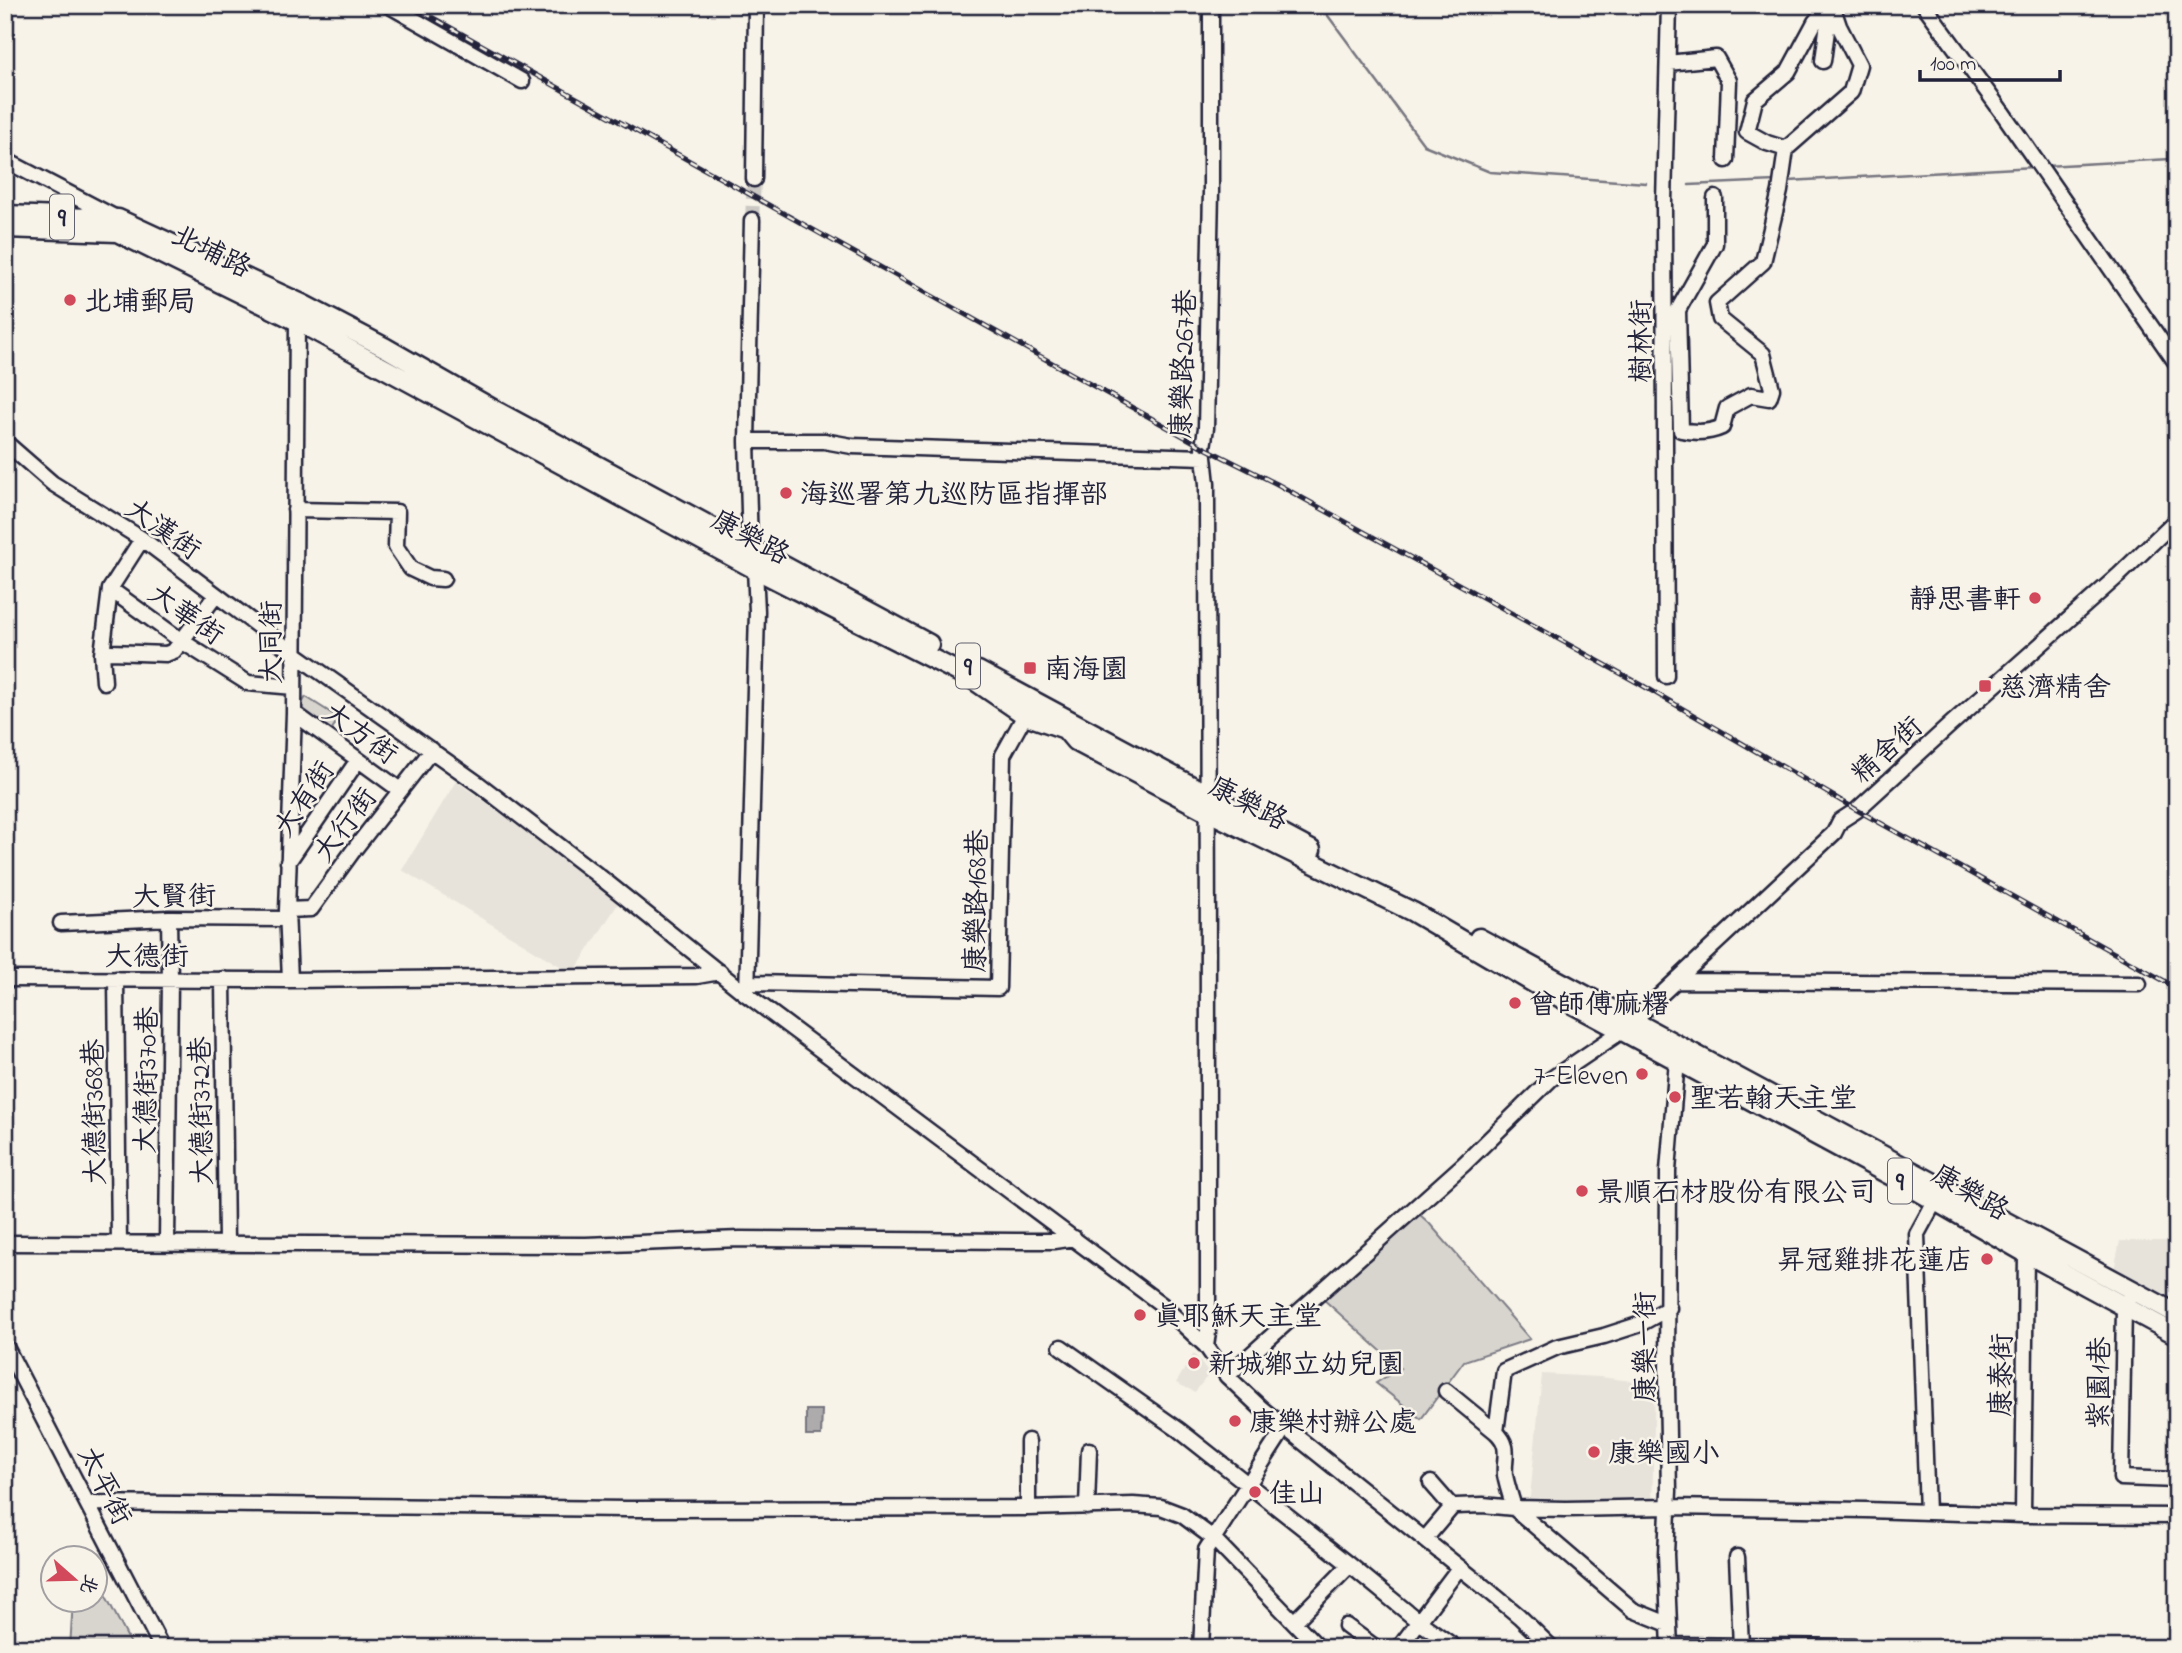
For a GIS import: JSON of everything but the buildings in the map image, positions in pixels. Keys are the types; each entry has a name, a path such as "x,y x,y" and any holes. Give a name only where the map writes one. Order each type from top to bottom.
{"main road":[{"name":"9","path":"5,215 117,225"},
{"name":"9","path":"5,228 117,225"},
{"name":"北埔路","path":"117,225 300,313"},
{"name":"康樂路","path":"300,313 386,348 495,420 755,569 1029,708 1681,1054 2030,1246 2124,1308 2177,1335"},
{"name":"康樂路","path":"495,420 750,547 1029,708"},
{"name":"康樂路","path":"1681,1054 1935,1201 2133,1291 2177,1314"}],"street":[{"path":"388,5 522,81"},
{"path":"754,179 756,5"},
{"name":"康樂路267巷","path":"1206,1346 1209,724 1207,484 1204,457 1211,191 1211,5"},
{"name":"樹林街","path":"1666,676 1664,202 1669,5"},
{"path":"1823,61 1830,5"},
{"path":"1786,149 1747,132 1755,100 1788,72 1815,22 1830,5"},
{"path":"1715,198 1715,244 1678,310 1681,430 1688,432 1713,432 1722,428 1727,408 1751,395 1769,398 1772,389 1763,354 1720,319 1717,303 1763,262 1780,191 1786,149 1851,92 1859,65 1830,5"},
{"path":"1924,5 1996,102 2177,364"},
{"path":"1668,63 1716,58 1729,81 1726,160"},
{"name":"北埔路","path":"5,160 117,225"},
{"path":"748,989 757,611 755,569 750,547 747,441 752,220"},
{"name":"大同街","path":"290,980 286,915 294,713 300,313"},
{"path":"747,441 824,441 852,446 1204,457"},
{"name":"大漢街","path":"5,442 52,483 142,539 295,654 432,750 720,972 748,989 1161,1304 1206,1346 1227,1376 1285,1427 1519,1616 1552,1648"},
{"path":"295,510 397,512 396,547 411,569 430,578 443,579"},
{"name":"精舍街","path":"1227,1376 1437,1188 1551,1079 1628,1026 1678,981 1834,832 1840,821 1857,810 2119,575 2177,519"},
{"name":"大華街","path":"142,539 110,589 183,642 248,683 294,687"},
{"path":"104,682 102,654 110,589"},
{"path":"102,654 166,654 174,651 216,595"},
{"name":"康樂路168巷","path":"748,989 998,988 1003,755 1029,708"},
{"name":"大方街","path":"294,713 400,790"},
{"name":"大行街","path":"286,915 311,909 432,750"},
{"name":"大有街","path":"288,863 358,760"},
{"name":"大賢街","path":"61,923 286,915"},
{"name":"大德街370巷","path":"167,1242 169,918"},
{"name":"大德街","path":"5,979 290,980 697,976 720,972"},
{"name":"大德街368巷","path":"116,979 119,1243"},
{"name":"大德街372巷","path":"223,979 226,1242"},
{"path":"1678,981 2139,984"},
{"name":"康樂一街","path":"1669,1647 1666,1554 1668,1171 1681,1054"},
{"path":"1927,1512 1917,1234 1935,1201"},
{"path":"5,1243 586,1245 740,1240 1054,1241 1074,1238"},
{"name":"康泰街","path":"2022,1515 2030,1246"},
{"name":"紫園1巷","path":"2133,1291 2124,1308 2121,1478 2177,1480"},
{"path":"1496,1433 1504,1371 1557,1347 1638,1325 1669,1308"},
{"name":"太平街","path":"5,1345 162,1648"},
{"path":"1061,1347 1179,1430 1418,1621 1456,1648"},
{"path":"1446,1391 1500,1434 1507,1454 1504,1470 1514,1508 1633,1610 1668,1624"},
{"path":"1201,1648 1206,1550 1285,1427"},
{"path":"1028,1441 1028,1508"},
{"path":"1087,1507 1089,1450"},
{"path":"1431,1483 1452,1507"},
{"path":"88,1503 627,1509 1028,1508 1133,1505 1161,1507 1182,1515 1213,1538 1319,1648"},
{"path":"1425,1539 1452,1507 1483,1505 1514,1508 1668,1507 2177,1516"},
{"path":"1737,1556 1741,1646"},
{"path":"1295,1621 1350,1565"},
{"path":"1399,1648 1458,1568"},
{"path":"1346,1626 1376,1648"},
{"path":"1669,1647 1854,1647"}],"shaded area":[{"path":"306,697 339,718 330,732 297,711"},
{"path":"456,781 621,899 573,974 402,870"},
{"path":"1419,1214 1530,1339 1464,1361 1421,1419 1376,1383 1400,1368 1322,1298"},
{"path":"2120,1241 2177,1241 2177,1301 2114,1270"},
{"name":"新城鄉立幼兒園","path":"1194,1353 1209,1374 1195,1392 1176,1383"},
{"name":"康樂國小","path":"1542,1374 1600,1377 1655,1384 1652,1510 1529,1507"},
{"path":"806,1410 822,1410 821,1436 806,1436"},
{"path":"108,1600 133,1648 70,1648 72,1614 108,1614"}],"waterway":[{"path":"1320,5 1424,145 1490,172 1646,183"},
{"path":"2045,166 2171,159"},
{"path":"1789,181 2034,167"},
{"path":"1689,185 1775,181"}],"tunnel":[{"path":"752,220 754,179"}],"railway":[{"path":"410,5 1203,447 1277,484 1640,684 1857,810 2177,988"}],"place":[{"name":"北埔郵局","path":"70,300"},
{"name":"海巡署第九巡防區指揮部","path":"786,493"},
{"name":"靜思書軒","path":"2035,598"},
{"name":"南海園","path":"1030,668"},
{"name":"慈濟精舍","path":"1985,686"},
{"name":"曾師傅麻糬","path":"1515,1003"},
{"name":"7-Eleven","path":"1642,1074"},
{"name":"聖若翰天主堂","path":"1675,1097"},
{"name":"景順石材股份有限公司","path":"1582,1191"},
{"name":"昇冠雞排花蓮店","path":"1987,1259"},
{"name":"真耶穌天主堂","path":"1140,1315"},
{"name":"新城鄉立幼兒園","path":"1194,1363"},
{"name":"康樂村辦公處","path":"1235,1421"},
{"name":"康樂國小","path":"1594,1452"},
{"name":"佳山","path":"1255,1492"}]}
